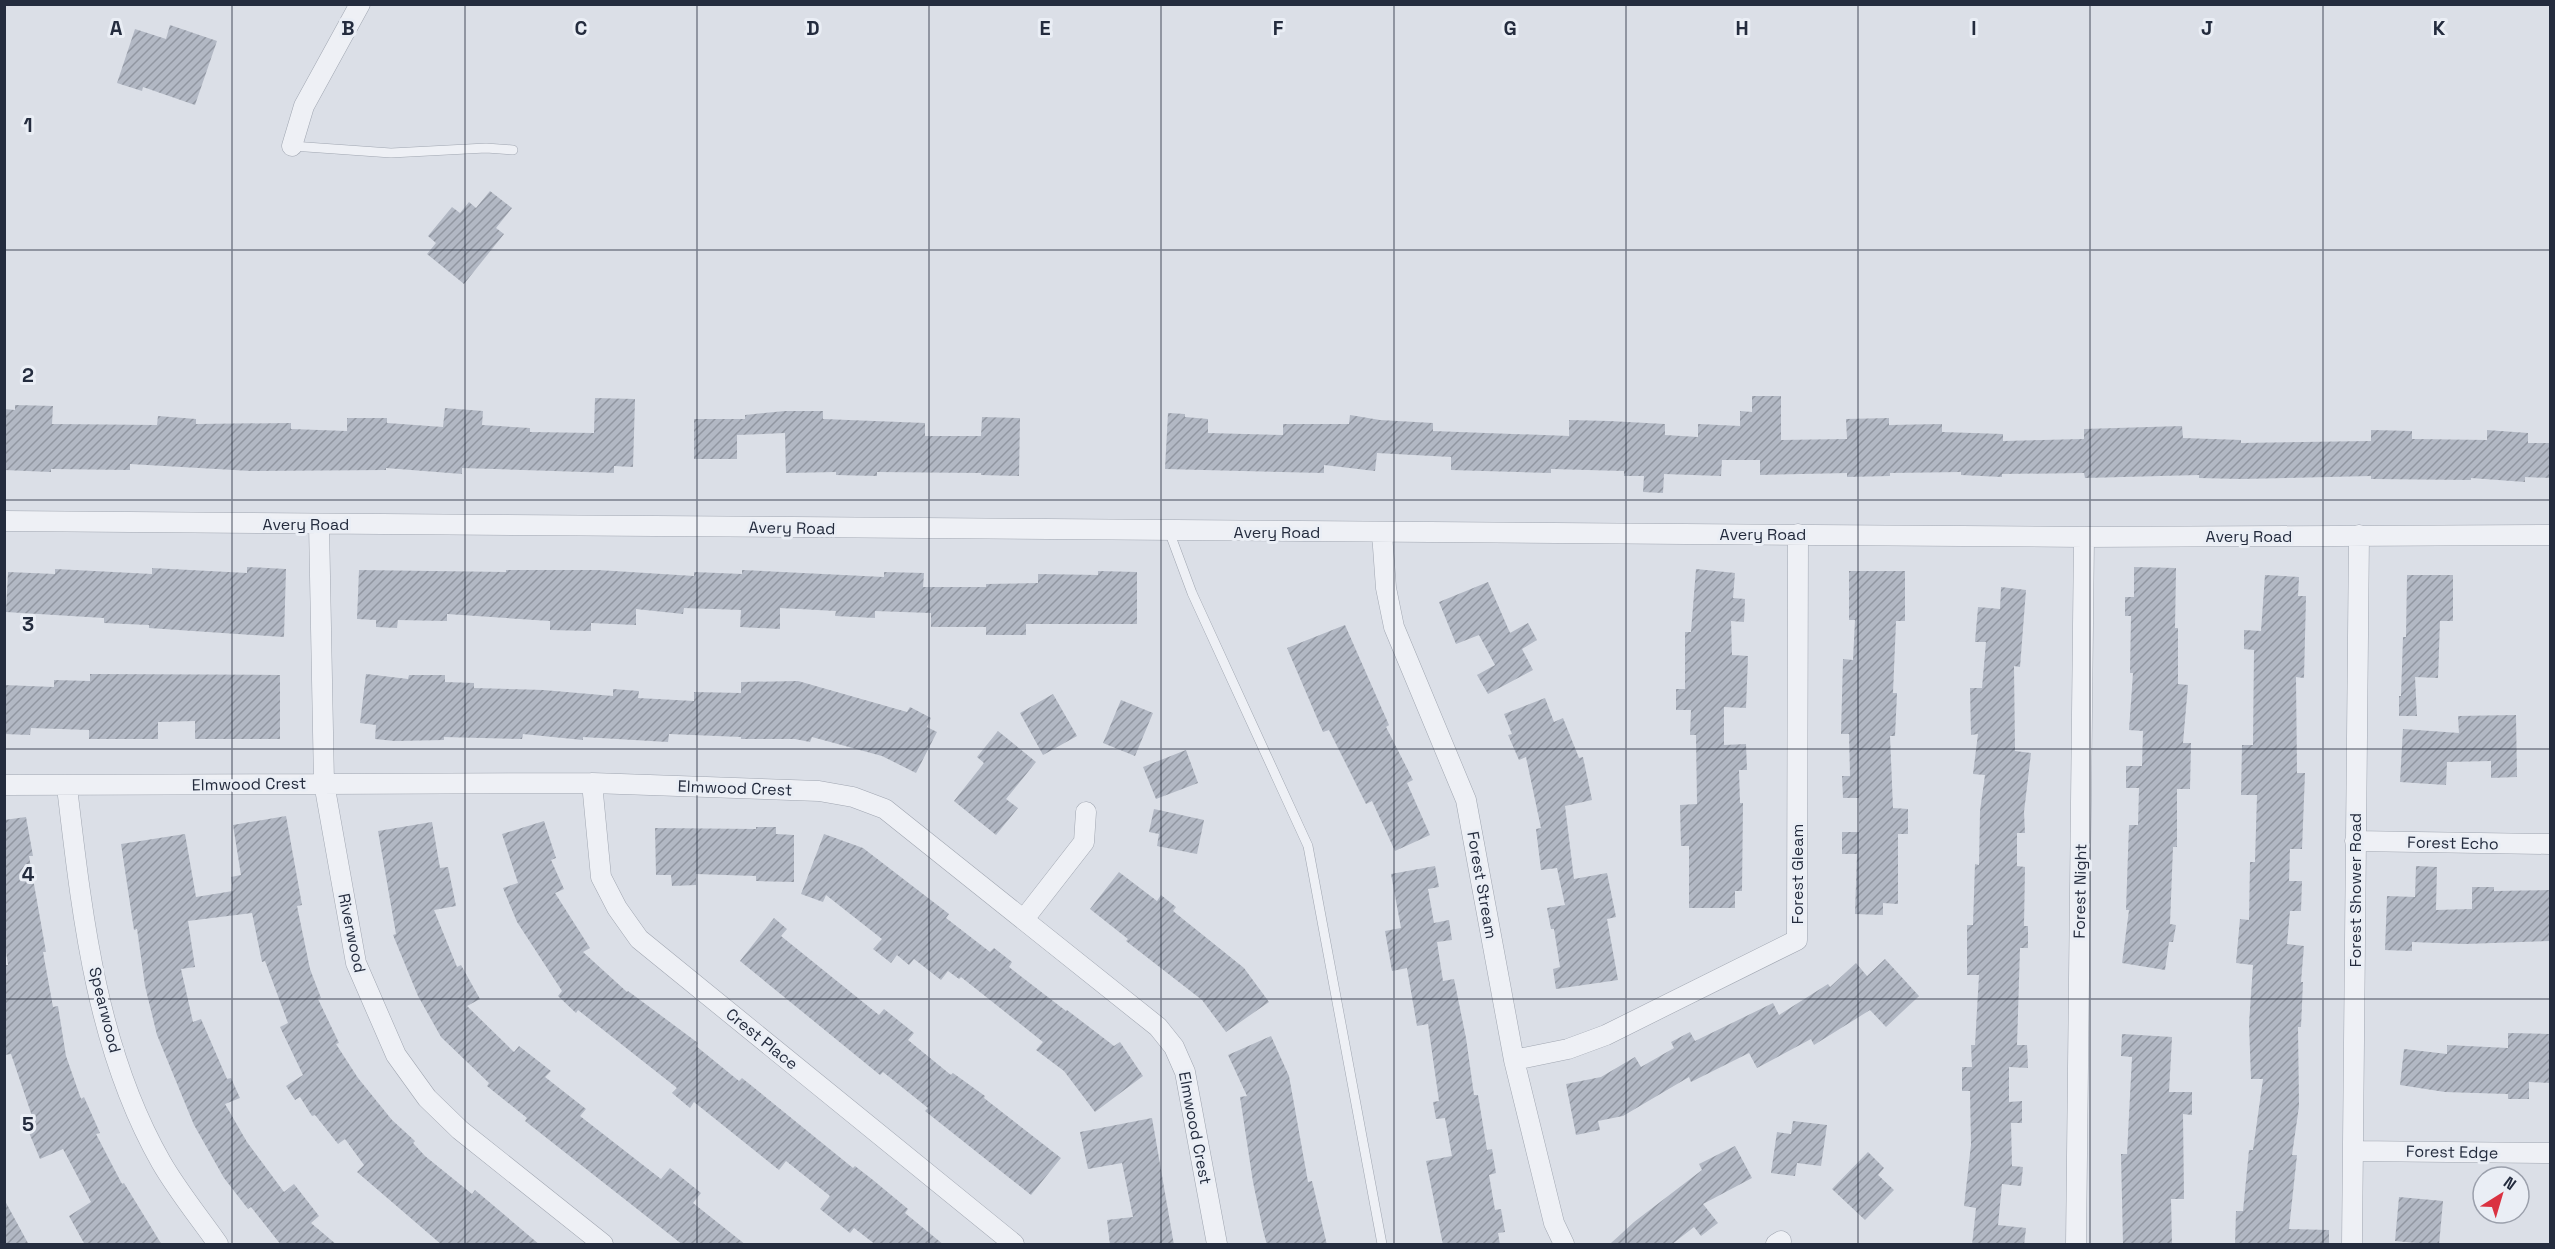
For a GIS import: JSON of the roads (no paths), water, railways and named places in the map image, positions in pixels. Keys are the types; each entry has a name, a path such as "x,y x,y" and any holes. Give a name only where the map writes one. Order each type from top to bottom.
{"street":[{"path":"292,146 304,106 360,4"},
{"name":"Avery Road","path":"4,521 2084,537 2550,535"},
{"name":"Riverwood","path":"319,524 324,783 356,963 396,1055 427,1098 460,1130 603,1245"},
{"name":"Forest Stream","path":"1382,533 1386,588 1394,627 1466,800 1514,1060 1554,1223 1564,1245"},
{"name":"Forest Gleam","path":"1514,1060 1568,1049 1606,1035 1797,940 1798,534"},
{"name":"Forest Shower Road","path":"2352,1245 2359,535"},
{"name":"Forest Night","path":"2076,1245 2084,537"},
{"name":"Elmwood Crest","path":"4,785 592,783 819,792 853,797 885,809 1158,1027 1174,1047 1185,1072 1217,1245"},
{"name":"Crest Place","path":"592,783 601,877 617,908 639,939 1014,1245"},
{"name":"Spearwood","path":"67,786 79,890 106,1030 130,1096 161,1162 218,1245"},
{"path":"1024,919 1084,842 1086,812"},
{"name":"Forest Echo","path":"2355,842 2550,844"},
{"name":"Forest Edge","path":"2354,1150 2550,1153"}],"lane":[{"path":"292,146 391,153 486,147 513,150"},
{"path":"1169,531 1192,593 1308,846 1382,1245"}]}
